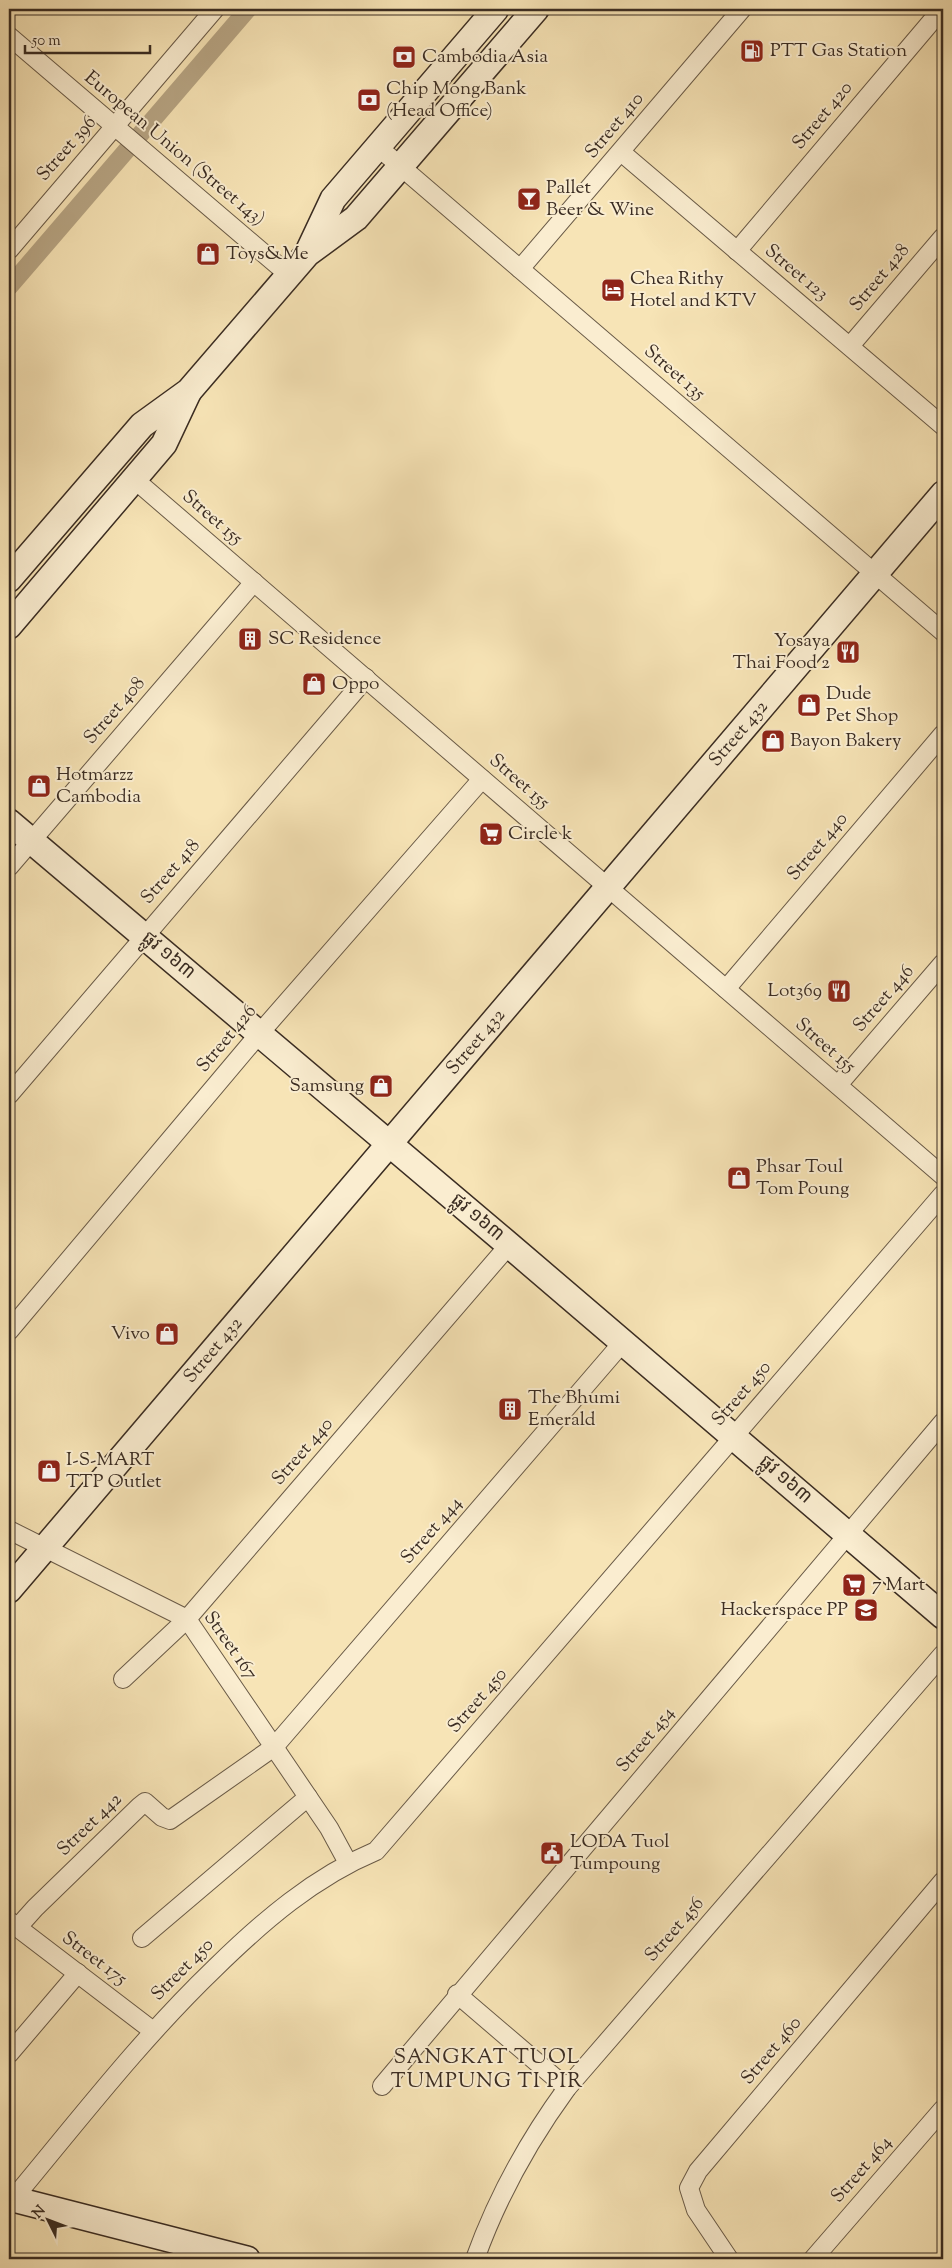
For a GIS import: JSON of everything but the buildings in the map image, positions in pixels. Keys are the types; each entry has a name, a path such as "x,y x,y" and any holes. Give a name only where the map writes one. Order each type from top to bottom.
{"street":[{"name":"Street 396","path":"9,250 121,132 215,9"},
{"path":"307,254 333,199 496,9"},
{"path":"9,579 142,425 189,391 307,254 356,218 536,9"},
{"name":"Street 410","path":"520,269 742,9"},
{"name":"Street 420","path":"737,251 942,9"},
{"name":"European Union (Street 143)","path":"9,36 289,275"},
{"name":"Street 135","path":"378,147 943,632"},
{"name":"Street 123","path":"621,152 943,426"},
{"name":"Street 428","path":"850,346 943,237"},
{"path":"9,626 164,444 189,391"},
{"name":"Street 155","path":"134,479 943,1176"},
{"name":"Street 432","path":"9,1590 943,494"},
{"name":"Street 408","path":"9,867 254,582"},
{"name":"Street 418","path":"9,1094 366,678"},
{"name":"Street 440","path":"726,989 943,734"},
{"name":"Street 426","path":"9,1331 259,1034 482,779"},
{"name":"ផ្លូវ ១៦៣","path":"9,822 390,1143 943,1616"},
{"name":"Street 446","path":"838,1085 943,963"},
{"name":"Street 450","path":"11,2199 153,2031 237,1946 282,1907 324,1876 376,1851 943,1194"},
{"name":"Street 440","path":"123,1679 187,1619 509,1245"},
{"name":"Street 444","path":"274,1747 623,1342"},
{"name":"Street 454","path":"382,2086 457,1994 943,1422"},
{"name":"Street 167","path":"9,1530 187,1619 329,1828 348,1863"},
{"name":"Street 456","path":"475,2259 514,2172 542,2122 567,2088 943,1654"},
{"name":"Street 442","path":"14,1924 35,1908 145,1802 162,1817 170,1820 274,1747"},
{"path":"142,1938 308,1797"},
{"name":"Street 460","path":"729,2259 696,2210 689,2188 698,2171 943,1881"},
{"name":"Street 175","path":"14,1924 153,2031"},
{"path":"9,2054 78,1973"},
{"path":"457,1994 567,2088"},
{"name":"Street 464","path":"814,2259 943,2109"},
{"path":"11,2199 247,2259"}],"waterway":[{"path":"9,287 248,9"}],"place":[{"name":"PTT Gas Station","path":"752,51"},
{"name":"Cambodia Asia","path":"404,57"},
{"name":"Chip Mong Bank (Head Office)","path":"369,100"},
{"name":"Pallet Beer & Wine","path":"529,199"},
{"name":"Toys&Me","path":"208,254"},
{"name":"Chea Rithy Hotel and KTV","path":"613,290"},
{"name":"SC Residence","path":"250,639"},
{"name":"Yosaya Thai Food 2","path":"848,652"},
{"name":"Oppo","path":"314,684"},
{"name":"Dude Pet Shop","path":"809,705"},
{"name":"Bayon Bakery","path":"773,741"},
{"name":"Hotmarzz Cambodia","path":"39,786"},
{"name":"Circle k","path":"491,834"},
{"name":"Lot369","path":"839,991"},
{"name":"Samsung","path":"381,1086"},
{"name":"Phsar Toul Tom Poung","path":"739,1178"},
{"name":"Vivo","path":"167,1334"},
{"name":"The Bhumi Emerald","path":"510,1409"},
{"name":"I-S-MART TTP Outlet","path":"49,1471"},
{"name":"7 Mart","path":"854,1585"},
{"name":"Hackerspace PP","path":"866,1610"},
{"name":"LODA Tuol Tumpoung","path":"552,1853"}],"district":[{"name":"SANGKAT TUOL TUMPUNG TI PIR","path":"487,2070"}]}
